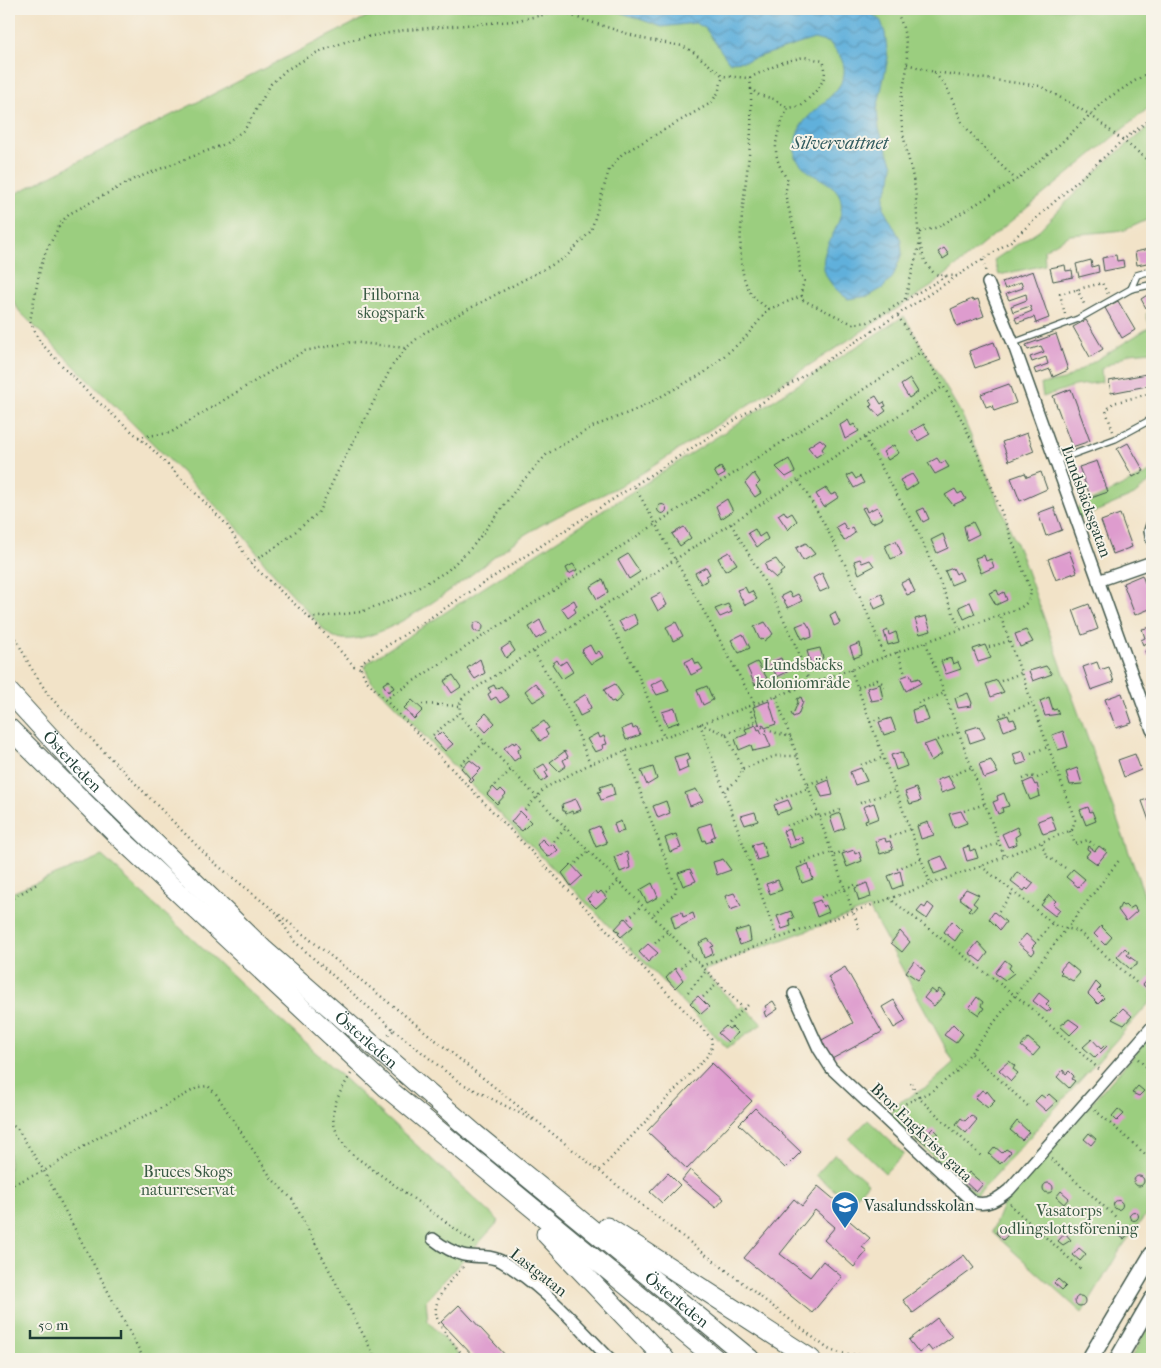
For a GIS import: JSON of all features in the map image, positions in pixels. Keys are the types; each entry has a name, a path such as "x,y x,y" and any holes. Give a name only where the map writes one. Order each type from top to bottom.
{"main road":[{"name":"Österleden","path":"9,692 83,773 264,950 475,1134 750,1359"},
{"name":"Österleden","path":"9,728 119,837 368,1071 492,1177 716,1359"},
{"path":"475,1134 628,1242 811,1359"},
{"path":"492,1177 665,1359"},
{"path":"1090,1359 1152,1255"},
{"path":"1118,1359 1152,1300"}],"street":[{"name":"Lundsbäcksgatan","path":"988,283 1012,343 1098,581 1147,698 1152,730"},
{"path":"1152,525 1150,532 1152,540"},
{"path":"1098,581 1152,562"},
{"name":"Bror Engkvists gata","path":"794,994 819,1049 831,1068 973,1202 987,1204 1009,1190 1152,1027"},
{"name":"Lastgatan","path":"433,1239 453,1252 474,1256 491,1256 522,1276 554,1303 610,1359"}],"lane":[{"path":"1130,289 1137,275 1147,272 1152,275"},
{"path":"1012,343 1068,323 1130,289 1139,289 1150,285 1152,282"},
{"path":"1055,461 1115,440 1152,419"}],"path":[{"path":"894,9 899,14"},
{"path":"900,9 899,14 908,64 900,104 902,135 914,184 919,232 928,266 934,273 959,276"},
{"path":"361,668 354,666 310,618 250,563 228,525 138,437 89,394 40,342 31,327 31,314 40,269 52,239 66,216 134,178 225,144 244,129 271,84 286,70 316,53 350,40 405,30 513,21 561,10 644,39 682,46 692,51 723,76 750,78 783,62 804,58 823,61 826,73 818,89 801,106 788,108 774,98 759,95 751,89"},
{"path":"908,64 934,72 1040,86 1089,114 1152,163"},
{"path":"919,232 938,226 1016,180 1060,144 1105,100 1152,70"},
{"path":"934,72 947,88 962,122 976,140 1016,180"},
{"path":"250,563 279,545 318,513 392,366 406,348 438,326 565,258 591,231 609,170 622,154 711,102 718,93 723,76"},
{"path":"750,78 750,143 741,222 743,265 747,287 756,300 770,309"},
{"path":"788,108 776,137 777,157 779,168 788,180 785,194 798,245 800,272 804,281 803,300 853,324 868,322 948,275"},
{"path":"600,1170 709,1054 712,1047 711,1038 366,680 361,668 362,662 1011,241 1123,140 1152,118"},
{"path":"904,301 921,240"},
{"path":"1068,323 1060,294 1102,284 1111,300"},
{"path":"1077,290 1088,313"},
{"path":"310,618 361,612 409,593 447,571 473,546 520,484 547,454 592,427 638,409 704,373 743,340 770,309 802,296"},
{"path":"525,810 537,795 590,764 926,643 1024,606 1029,602 1031,591 988,480 959,415 944,386 898,316"},
{"path":"138,437 154,437 170,433 304,351 351,342 406,348"},
{"path":"389,697 655,523 922,352"},
{"path":"434,735 459,713 465,695 944,386"},
{"path":"1115,440 1106,411 1113,403 1152,393"},
{"path":"865,438 893,484 930,555 960,630"},
{"path":"798,481 842,558 867,610 886,657"},
{"path":"634,486 676,558 755,704"},
{"path":"731,524 775,598 793,637 810,684"},
{"path":"601,608 636,670 664,737"},
{"path":"1000,615 1074,820 1070,831 1075,844 1088,840 1094,845"},
{"path":"9,625 40,684 64,713 212,861 277,915 538,1122 828,1349 836,1353 860,1354 884,1359"},
{"path":"989,647 1009,641"},
{"path":"926,643 1004,856"},
{"path":"534,652 568,709 590,764"},
{"path":"897,652 905,673"},
{"path":"851,670 930,883"},
{"path":"1001,681 1021,673"},
{"path":"858,687 877,680 884,687"},
{"path":"918,703 945,693"},
{"path":"776,696 860,931"},
{"path":"1000,715 1032,703"},
{"path":"422,704 460,706"},
{"path":"749,706 755,722 766,730 790,737"},
{"path":"459,713 566,828 744,1009"},
{"path":"870,722 883,717"},
{"path":"726,734 755,722"},
{"path":"700,724 726,734 743,769"},
{"path":"700,724 777,938"},
{"path":"938,740 959,732"},
{"path":"461,764 484,742"},
{"path":"1031,753 1048,747"},
{"path":"625,751 676,887 675,893 653,915"},
{"path":"725,791 738,778 743,769 775,756 798,756"},
{"path":"861,765 884,756"},
{"path":"950,776 972,767"},
{"path":"495,785 511,770"},
{"path":"1023,779 1031,776 1037,778 1056,770"},
{"path":"808,784 829,777"},
{"path":"777,800 809,788"},
{"path":"860,803 896,790"},
{"path":"964,811 985,804"},
{"path":"787,826 840,810"},
{"path":"554,841 566,828"},
{"path":"890,837 910,829"},
{"path":"702,966 981,866 1070,831"},
{"path":"1042,842 1046,856 1067,869"},
{"path":"982,849 999,843"},
{"path":"801,863 846,850"},
{"path":"576,863 589,851"},
{"path":"896,869 921,859"},
{"path":"881,1114 919,1098 944,1082 972,1054 1120,859"},
{"path":"981,866 1056,926 1078,931 1138,984"},
{"path":"606,893 618,882"},
{"path":"9,900 37,884"},
{"path":"821,897 855,885"},
{"path":"999,911 1013,892"},
{"path":"889,898 1015,996 1107,1077"},
{"path":"628,918 642,905"},
{"path":"277,915 294,941 394,1030 459,1082 538,1122"},
{"path":"1038,940 1052,923"},
{"path":"655,943 668,931"},
{"path":"681,968 692,957"},
{"path":"688,992 706,971"},
{"path":"703,997 718,983"},
{"path":"729,1023 748,1005"},
{"path":"386,1037 394,1030"},
{"path":"972,1054 1029,1107"},
{"path":"1132,1066 1143,1054"},
{"path":"1138,1059 1152,1072"},
{"path":"352,1073 332,1108 334,1129 344,1146 353,1155 448,1222 491,1256"},
{"path":"911,1082 919,1098 982,1157"},
{"path":"9,1186 44,1171 104,1134 152,1113 199,1087 208,1086 216,1094 272,1179 292,1199 376,1359"},
{"path":"1100,1102 1094,1109 1152,1160"},
{"path":"9,1124 17,1128 44,1171 144,1359"},
{"path":"1044,1164 1050,1158 1118,1219"},
{"path":"1016,1198 1010,1205 1082,1270"},
{"path":"466,1359 439,1325 436,1309 448,1284 474,1256"}],"green space":[{"name":"Filborna skogspark","path":"382,9 1152,9 1152,105 932,286 644,472 529,532 430,604 399,622 371,635 346,639 326,632 267,566 235,525 20,312 9,295 9,197"},
{"path":"1152,124 1152,221 1151,218 1125,230 1070,235 1044,250 1045,265 999,275 994,260 1039,230 1107,161"},
{"path":"1152,310 1152,351 1130,353 1101,369 1102,382 1074,386 1043,397 1041,384 1064,380 1150,327 1146,314"},
{"name":"Lundsbäcks koloniområde","path":"904,316 962,415 1023,560 1152,916 1152,1000 976,1197 891,1117 893,1106 928,1086 954,1063 869,908 751,951 703,971 739,1009 743,1005 762,1024 727,1048 371,681 365,668 367,663"},
{"path":"1152,471 1152,480 1134,495 1079,519 1075,509"},
{"name":"Bruces Skogs naturreservat","path":"102,856 499,1221 426,1300 428,1321 462,1359 9,1359 9,894"},
{"name":"Vasatorps odlingslottsförening","path":"1152,1035 1152,1206 1122,1247 1082,1313 992,1232 1004,1202"},
{"path":"868,1120 904,1154 885,1173 849,1139"},
{"path":"835,1154 868,1183 850,1203 816,1175"},
{"path":"1152,1321 1152,1359 1130,1359"}],"water":[{"name":"Silvervattnet","path":"611,9 865,9 881,21 885,33 888,58 877,110 879,129 893,165 891,180 884,196 884,209 901,240 902,253 893,277 883,288 869,296 848,299 832,285 825,271 824,259 827,247 838,223 841,210 840,197 835,189 808,171 795,157 797,137 804,121 830,97 843,79 844,69 841,58 830,43 814,39 746,61 729,62 705,28 695,23 662,27"}],"building":[{"path":"944,248 949,255 943,259 938,252"},
{"path":"1149,249 1152,262 1137,265 1135,252"},
{"path":"1116,255 1117,261 1123,260 1124,267 1104,271 1102,258"},
{"path":"1091,260 1092,267 1098,265 1099,272 1079,277 1076,264"},
{"path":"1065,265 1066,271 1072,270 1073,277 1053,281 1050,268"},
{"path":"1033,271 1049,318 1036,323 1034,317 1017,323 1015,318 1032,311 1030,306 1013,312 1011,306 1027,300 1026,294 1009,300 1006,294 1023,288 1021,282 1005,289 1002,282"},
{"path":"1152,292 1152,304 1146,308 1141,299"},
{"path":"972,299 973,301 978,299 984,316 957,326 951,309"},
{"path":"1118,301 1135,330 1122,338 1105,308"},
{"path":"1086,320 1103,349 1090,357 1073,327"},
{"path":"1056,334 1068,370 1053,377 1050,369 1036,374 1034,369 1048,364 1046,357 1032,362 1030,357 1044,352 1041,346 1028,350 1026,345"},
{"path":"994,342 1000,359 975,368 969,351"},
{"path":"1152,373 1152,385 1111,393 1109,381"},
{"path":"910,379 918,392 909,398 901,385"},
{"path":"1009,384 1016,403 994,411 992,405 986,407 981,394"},
{"path":"1071,389 1090,441 1072,447 1053,396"},
{"path":"876,396 881,404 884,402 886,406 883,407 886,411 879,416 870,406 872,405 869,400"},
{"path":"848,420 851,426 854,424 859,431 845,439 840,425"},
{"path":"924,424 930,434 918,441 912,431"},
{"path":"1027,433 1034,451 1009,461 1002,442"},
{"path":"820,439 826,444 822,449 824,452 816,457 808,447"},
{"path":"1128,443 1144,471 1133,477 1117,449"},
{"path":"894,445 899,453 888,460 883,452"},
{"path":"937,458 941,464 945,461 949,467 935,474 928,463"},
{"path":"789,459 795,472 786,477 776,467"},
{"path":"1097,461 1108,492 1091,498 1079,467"},
{"path":"721,467 725,474 718,478 714,471"},
{"path":"1041,472 1047,489 1020,501 1011,478 1025,473 1027,477"},
{"path":"754,473 760,482 756,486 761,493 755,497 745,483"},
{"path":"852,473 856,479 860,476 864,483 854,488 847,476"},
{"path":"912,474 918,483 906,491 900,480"},
{"path":"826,488 831,495 836,493 839,497 824,507 816,494"},
{"path":"955,489 958,494 962,492 966,499 953,505 945,495"},
{"path":"727,499 733,511 721,519 716,506"},
{"path":"662,504 667,509 662,514 657,509"},
{"path":"865,507 867,512 877,507 883,518 873,523 870,522 862,508"},
{"path":"1054,507 1062,530 1046,536 1038,513"},
{"path":"924,508 929,519 923,522 917,511"},
{"path":"784,511 787,516 792,513 797,521 788,530 778,515"},
{"path":"1120,514 1132,547 1113,554 1101,521"},
{"path":"973,522 979,534 967,540 964,526"},
{"path":"843,523 847,530 852,527 855,533 844,541 836,527"},
{"path":"684,527 691,538 680,546 672,534"},
{"path":"755,529 759,537 765,533 768,539 757,547 748,533"},
{"path":"943,534 948,548 937,553 931,540"},
{"path":"896,541 902,554 891,559 885,546"},
{"path":"806,543 815,554 803,561 796,548"},
{"path":"1069,551 1077,572 1056,580 1048,559"},
{"path":"729,552 737,564 725,571 718,558"},
{"path":"628,554 640,572 629,579 618,560"},
{"path":"984,555 986,561 991,559 994,567 981,573 975,558"},
{"path":"776,559 784,570 776,578 767,570 765,564"},
{"path":"860,559 862,563 870,560 874,566 859,574 854,561"},
{"path":"573,564 577,570 569,574 566,568"},
{"path":"706,567 710,574 706,576 708,580 701,584 695,573"},
{"path":"953,568 956,574 959,572 963,580 951,585 945,571"},
{"path":"822,573 829,588 820,592 813,578"},
{"path":"1142,575 1152,602 1152,608 1135,615 1123,583"},
{"path":"603,579 608,592 597,599 590,587"},
{"path":"909,579 915,592 907,595 901,583"},
{"path":"745,587 748,593 752,591 757,599 745,605 737,590"},
{"path":"997,590 999,595 1004,592 1007,600 996,605 989,593"},
{"path":"789,592 792,597 798,594 802,601 788,608 781,596"},
{"path":"661,593 667,605 658,611 651,598"},
{"path":"882,594 886,604 875,609 871,599"},
{"path":"574,600 577,606 574,608 576,612 568,618 561,608"},
{"path":"970,602 975,614 964,619 959,607"},
{"path":"728,604 732,612 720,617 715,609"},
{"path":"1089,604 1098,629 1082,635 1073,610"},
{"path":"835,612 840,623 834,626 830,615"},
{"path":"634,614 638,624 625,632 619,621"},
{"path":"926,616 931,631 920,634 915,619"},
{"path":"540,620 546,633 536,639 529,627"},
{"path":"476,622 480,622 483,627 482,631 476,632 473,629 473,625"},
{"path":"676,622 683,636 673,641 666,627"},
{"path":"765,622 773,634 764,641 760,640 754,627"},
{"path":"806,622 811,630 812,637 802,639 796,626"},
{"path":"1152,627 1152,654 1147,656 1145,651 1149,649 1147,643 1143,645 1141,640 1145,638 1142,629"},
{"path":"888,630 889,635 896,632 899,642 888,645 884,632"},
{"path":"1026,630 1033,642 1020,647 1015,634"},
{"path":"743,634 750,648 739,653 731,640"},
{"path":"510,643 515,651 506,658 501,649"},
{"path":"860,643 862,655 854,658 850,647"},
{"path":"590,645 595,654 599,651 603,657 591,664 582,652 583,649"},
{"path":"985,645 991,658 978,662 973,649"},
{"path":"820,648 823,658 811,664 807,651"},
{"path":"693,658 696,664 699,663 703,669 691,675 685,662"},
{"path":"781,658 787,672 777,677 770,663"},
{"path":"951,658 953,664 958,662 961,669 946,674 941,661"},
{"path":"480,659 485,673 475,679 467,668"},
{"path":"557,660 560,665 566,661 573,672 562,679 552,664"},
{"path":"757,662 767,678 755,685 747,667"},
{"path":"1097,662 1100,670 1109,667 1114,682 1091,690 1083,667"},
{"path":"1046,666 1052,674 1033,681 1029,671"},
{"path":"910,674 912,680 919,678 921,683 906,691 900,678"},
{"path":"453,675 461,687 452,693 444,681"},
{"path":"663,679 669,691 657,695 651,685"},
{"path":"389,680 394,688 388,692 383,684"},
{"path":"997,680 1004,692 991,697 986,684"},
{"path":"535,683 545,695 533,702 525,691"},
{"path":"615,684 623,696 615,703 614,701 611,702 604,690"},
{"path":"880,684 883,699 871,701 867,688"},
{"path":"494,685 496,689 501,686 509,697 500,703 496,697 491,700 488,694 491,692 488,688"},
{"path":"707,686 713,700 703,705 697,690"},
{"path":"968,693 972,703 971,706 958,708 955,698"},
{"path":"1122,693 1132,723 1116,728 1105,699"},
{"path":"586,694 591,708 580,716 573,702"},
{"path":"801,697 803,702 798,715 793,717 791,713 794,712 798,702 797,699"},
{"path":"1049,697 1053,710 1057,709 1059,714 1045,716 1040,701"},
{"path":"412,700 423,710 414,719 404,708"},
{"path":"769,701 776,724 765,728 763,724 760,726 753,707"},
{"path":"924,706 929,720 915,724 912,710"},
{"path":"675,708 679,722 667,726 662,712"},
{"path":"486,713 495,723 486,732 477,722"},
{"path":"1008,715 1010,720 1014,719 1017,726 1004,731 999,718"},
{"path":"891,718 896,731 884,735 879,722"},
{"path":"544,721 549,728 545,730 548,735 540,741 532,729"},
{"path":"632,725 633,729 637,727 640,735 626,740 622,729"},
{"path":"756,725 762,734 765,733 771,747 753,751 751,745 739,750 735,739 747,734 745,729"},
{"path":"979,726 985,738 970,743 966,730"},
{"path":"1063,731 1068,747 1058,750 1052,735"},
{"path":"441,732 453,744 445,751 434,739"},
{"path":"598,733 600,738 604,736 607,744 602,745 603,749 595,752 587,739"},
{"path":"935,741 942,754 931,761 924,745"},
{"path":"513,742 514,744 517,742 521,748 518,750 520,757 514,761 504,748"},
{"path":"565,751 568,757 563,760 566,766 559,771 550,762"},
{"path":"1023,751 1027,762 1017,765 1013,754"},
{"path":"902,752 907,766 896,770 891,755"},
{"path":"688,753 690,759 686,761 688,768 679,772 674,757"},
{"path":"1135,754 1141,770 1124,777 1118,760"},
{"path":"470,760 481,769 472,778 474,780 471,783 468,780 470,778 461,768"},
{"path":"991,760 998,773 984,778 979,764"},
{"path":"544,764 548,770 545,772 548,777 541,782 534,770"},
{"path":"653,767 657,779 647,785 641,771"},
{"path":"861,768 867,781 855,785 850,772"},
{"path":"1077,768 1082,784 1070,785 1066,772"},
{"path":"948,776 955,788 941,793 937,780"},
{"path":"1032,779 1035,785 1037,784 1040,796 1030,800 1023,783"},
{"path":"829,780 833,795 822,797 817,785"},
{"path":"612,783 615,795 601,800 598,792 601,791 600,787"},
{"path":"493,787 498,792 501,789 506,794 497,804 487,794"},
{"path":"916,788 921,801 910,804 905,792"},
{"path":"696,789 703,801 690,806 685,793"},
{"path":"1004,793 1009,806 1002,808 1003,812 998,814 993,802 998,800 997,796"},
{"path":"1152,797 1152,826 1151,826 1142,801"},
{"path":"576,799 581,810 566,814 563,811 562,804"},
{"path":"788,800 792,809 777,814 774,805"},
{"path":"666,801 670,813 658,818 653,806"},
{"path":"874,803 879,818 866,823 865,820 868,819 863,807"},
{"path":"1088,807 1096,821 1086,825 1080,810"},
{"path":"520,811 531,822 522,831 511,822"},
{"path":"961,811 967,823 954,828 949,814"},
{"path":"755,812 758,821 745,825 741,816"},
{"path":"840,813 845,828 835,832 830,817"},
{"path":"1051,816 1056,830 1043,834 1038,821"},
{"path":"621,821 624,831 617,833 614,824"},
{"path":"928,822 934,835 921,839 917,826"},
{"path":"711,823 715,836 711,838 712,841 706,843 705,840 703,841 698,827"},
{"path":"599,826 607,843 596,847 589,830"},
{"path":"1017,827 1020,834 1015,837 1017,844 1008,847 1002,834"},
{"path":"790,829 794,840 801,837 804,843 790,848 783,831"},
{"path":"676,834 681,848 670,852 665,838"},
{"path":"885,838 886,842 890,841 893,850 880,854 875,841"},
{"path":"542,839 549,846 552,844 558,850 548,857 537,845"},
{"path":"762,842 767,857 757,860 752,845"},
{"path":"969,846 970,851 975,849 978,858 967,861 963,848"},
{"path":"1088,846 1095,851 1099,846 1107,852 1097,864 1086,856 1090,851 1087,849"},
{"path":"854,850 855,854 859,852 862,861 847,867 842,854"},
{"path":"627,852 630,868 620,872 614,857"},
{"path":"942,856 948,869 934,874 929,861"},
{"path":"723,859 731,870 717,875 713,862"},
{"path":"571,864 582,876 571,886 562,873"},
{"path":"808,864 813,879 802,883 797,868"},
{"path":"690,869 696,881 683,886 678,873"},
{"path":"1073,869 1085,879 1078,887 1066,877"},
{"path":"900,871 903,885 893,889 888,876"},
{"path":"1017,872 1034,883 1028,890 1026,888 1024,891 1011,881"},
{"path":"778,880 782,890 770,894 766,884"},
{"path":"652,883 658,897 647,903 640,890"},
{"path":"867,883 871,897 859,901 855,888"},
{"path":"966,889 979,895 973,903 977,906 972,912 968,910 971,907 959,898"},
{"path":"596,891 598,894 601,891 607,898 596,908 587,899"},
{"path":"734,893 741,906 730,910 725,896"},
{"path":"1049,895 1056,901 1053,904 1060,910 1055,916 1041,905"},
{"path":"820,900 823,907 826,905 829,912 817,917 812,903"},
{"path":"928,903 934,908 927,919 917,912 922,906 925,908"},
{"path":"1121,904 1129,909 1134,906 1137,911 1126,921 1118,910"},
{"path":"791,911 794,918 789,919 791,926 782,929 777,916"},
{"path":"682,912 683,917 693,913 695,919 675,929 671,916"},
{"path":"994,912 1006,922 1000,930 989,919"},
{"path":"625,918 633,927 621,937 618,934 620,932 615,929"},
{"path":"952,921 962,931 955,941 944,932"},
{"path":"1101,926 1112,937 1105,945 1094,934"},
{"path":"749,927 751,941 740,945 735,931"},
{"path":"900,931 910,942 902,952 891,943"},
{"path":"1026,934 1036,943 1032,947 1035,951 1032,955 1018,943"},
{"path":"708,939 714,946 711,947 713,954 704,958 699,943"},
{"path":"978,942 988,953 981,962 969,953"},
{"path":"648,944 658,953 648,962 639,952"},
{"path":"1125,948 1129,952 1127,955 1137,962 1137,965 1130,969 1117,957"},
{"path":"1005,960 1011,965 1009,968 1014,973 1005,980 995,973"},
{"path":"914,961 925,971 918,980 906,972"},
{"path":"1067,962 1080,973 1073,981 1060,974 1062,972 1060,970"},
{"path":"845,967 882,1032 830,1060 820,1041 853,1023 828,977"},
{"path":"675,968 683,980 675,988 666,978"},
{"path":"1152,977 1152,992 1143,985"},
{"path":"1096,982 1101,987 1097,991 1104,998 1098,1004 1088,994"},
{"path":"931,989 936,993 939,989 945,994 934,1006 924,998"},
{"path":"1039,993 1049,1001 1046,1004 1051,1009 1047,1012 1033,1001"},
{"path":"698,996 709,1007 701,1014 690,1003"},
{"path":"977,997 983,1002 981,1006 984,1008 979,1015 969,1008"},
{"path":"894,1000 906,1021 894,1028 882,1007"},
{"path":"773,1001 778,1009 766,1017 764,1012 767,1010 765,1006"},
{"path":"1123,1008 1132,1016 1124,1025 1112,1019"},
{"path":"1069,1019 1079,1026 1070,1035 1060,1026"},
{"path":"953,1024 963,1034 956,1043 944,1035"},
{"path":"726,1026 729,1029 732,1027 738,1033 728,1042 718,1033"},
{"path":"1028,1038 1040,1048 1033,1056 1021,1046"},
{"path":"1092,1039 1101,1049 1105,1045 1107,1046 1095,1058 1083,1047"},
{"path":"1009,1061 1015,1066 1013,1069 1018,1073 1011,1081 999,1070"},
{"path":"712,1063 752,1101 687,1169 647,1131"},
{"path":"1063,1070 1066,1074 1069,1071 1074,1076 1072,1079 1075,1081 1069,1088 1057,1077"},
{"path":"1138,1086 1144,1091 1139,1096 1132,1093"},
{"path":"982,1090 986,1093 987,1091 995,1101 988,1108 975,1098"},
{"path":"1049,1094 1057,1101 1046,1111 1035,1101 1041,1095 1045,1098"},
{"path":"755,1108 801,1152 785,1168 739,1124"},
{"path":"1118,1109 1124,1114 1117,1121 1112,1116"},
{"path":"971,1115 977,1120 966,1133 956,1124 961,1118 965,1121"},
{"path":"1017,1121 1029,1132 1022,1140 1010,1130"},
{"path":"919,1126 927,1134 933,1128 938,1133 926,1144 914,1134"},
{"path":"1089,1133 1096,1139 1091,1145 1084,1139"},
{"path":"995,1147 1002,1153 1006,1149 1011,1152 1000,1164 989,1154"},
{"path":"690,1170 724,1199 716,1208 682,1180"},
{"path":"969,1172 983,1184 976,1192 963,1180"},
{"path":"668,1173 680,1185 662,1203 650,1192"},
{"path":"1139,1176 1144,1181 1139,1186 1134,1181"},
{"path":"1046,1183 1050,1183 1053,1188 1052,1192 1046,1193 1043,1190 1043,1186"},
{"path":"818,1186 849,1212 845,1217 870,1238 862,1247 867,1251 854,1267 824,1240 835,1227 815,1210 780,1254 810,1277 823,1261 842,1277 812,1313 744,1258 794,1199 802,1206"},
{"path":"1061,1191 1069,1198 1064,1204 1056,1197"},
{"path":"1118,1200 1123,1205 1118,1210 1113,1205"},
{"path":"1134,1211 1139,1216 1134,1221 1129,1216"},
{"path":"999,1227 1008,1235 1003,1240 996,1233"},
{"path":"1122,1227 1129,1233 1124,1239 1117,1234"},
{"path":"1065,1233 1071,1240 1063,1245 1058,1241"},
{"path":"1079,1248 1086,1254 1080,1261 1073,1255"},
{"path":"964,1255 974,1268 913,1313 903,1300"},
{"path":"1058,1279 1066,1286 1062,1290 1054,1283"},
{"path":"1080,1296 1085,1301 1080,1306 1075,1301"},
{"path":"459,1305 507,1357 505,1359 476,1359 441,1322"},
{"path":"937,1318 952,1337 932,1351 928,1346 919,1353 909,1340"}],"place":[{"name":"Vasalundsskolan","path":"845,1229"}]}
